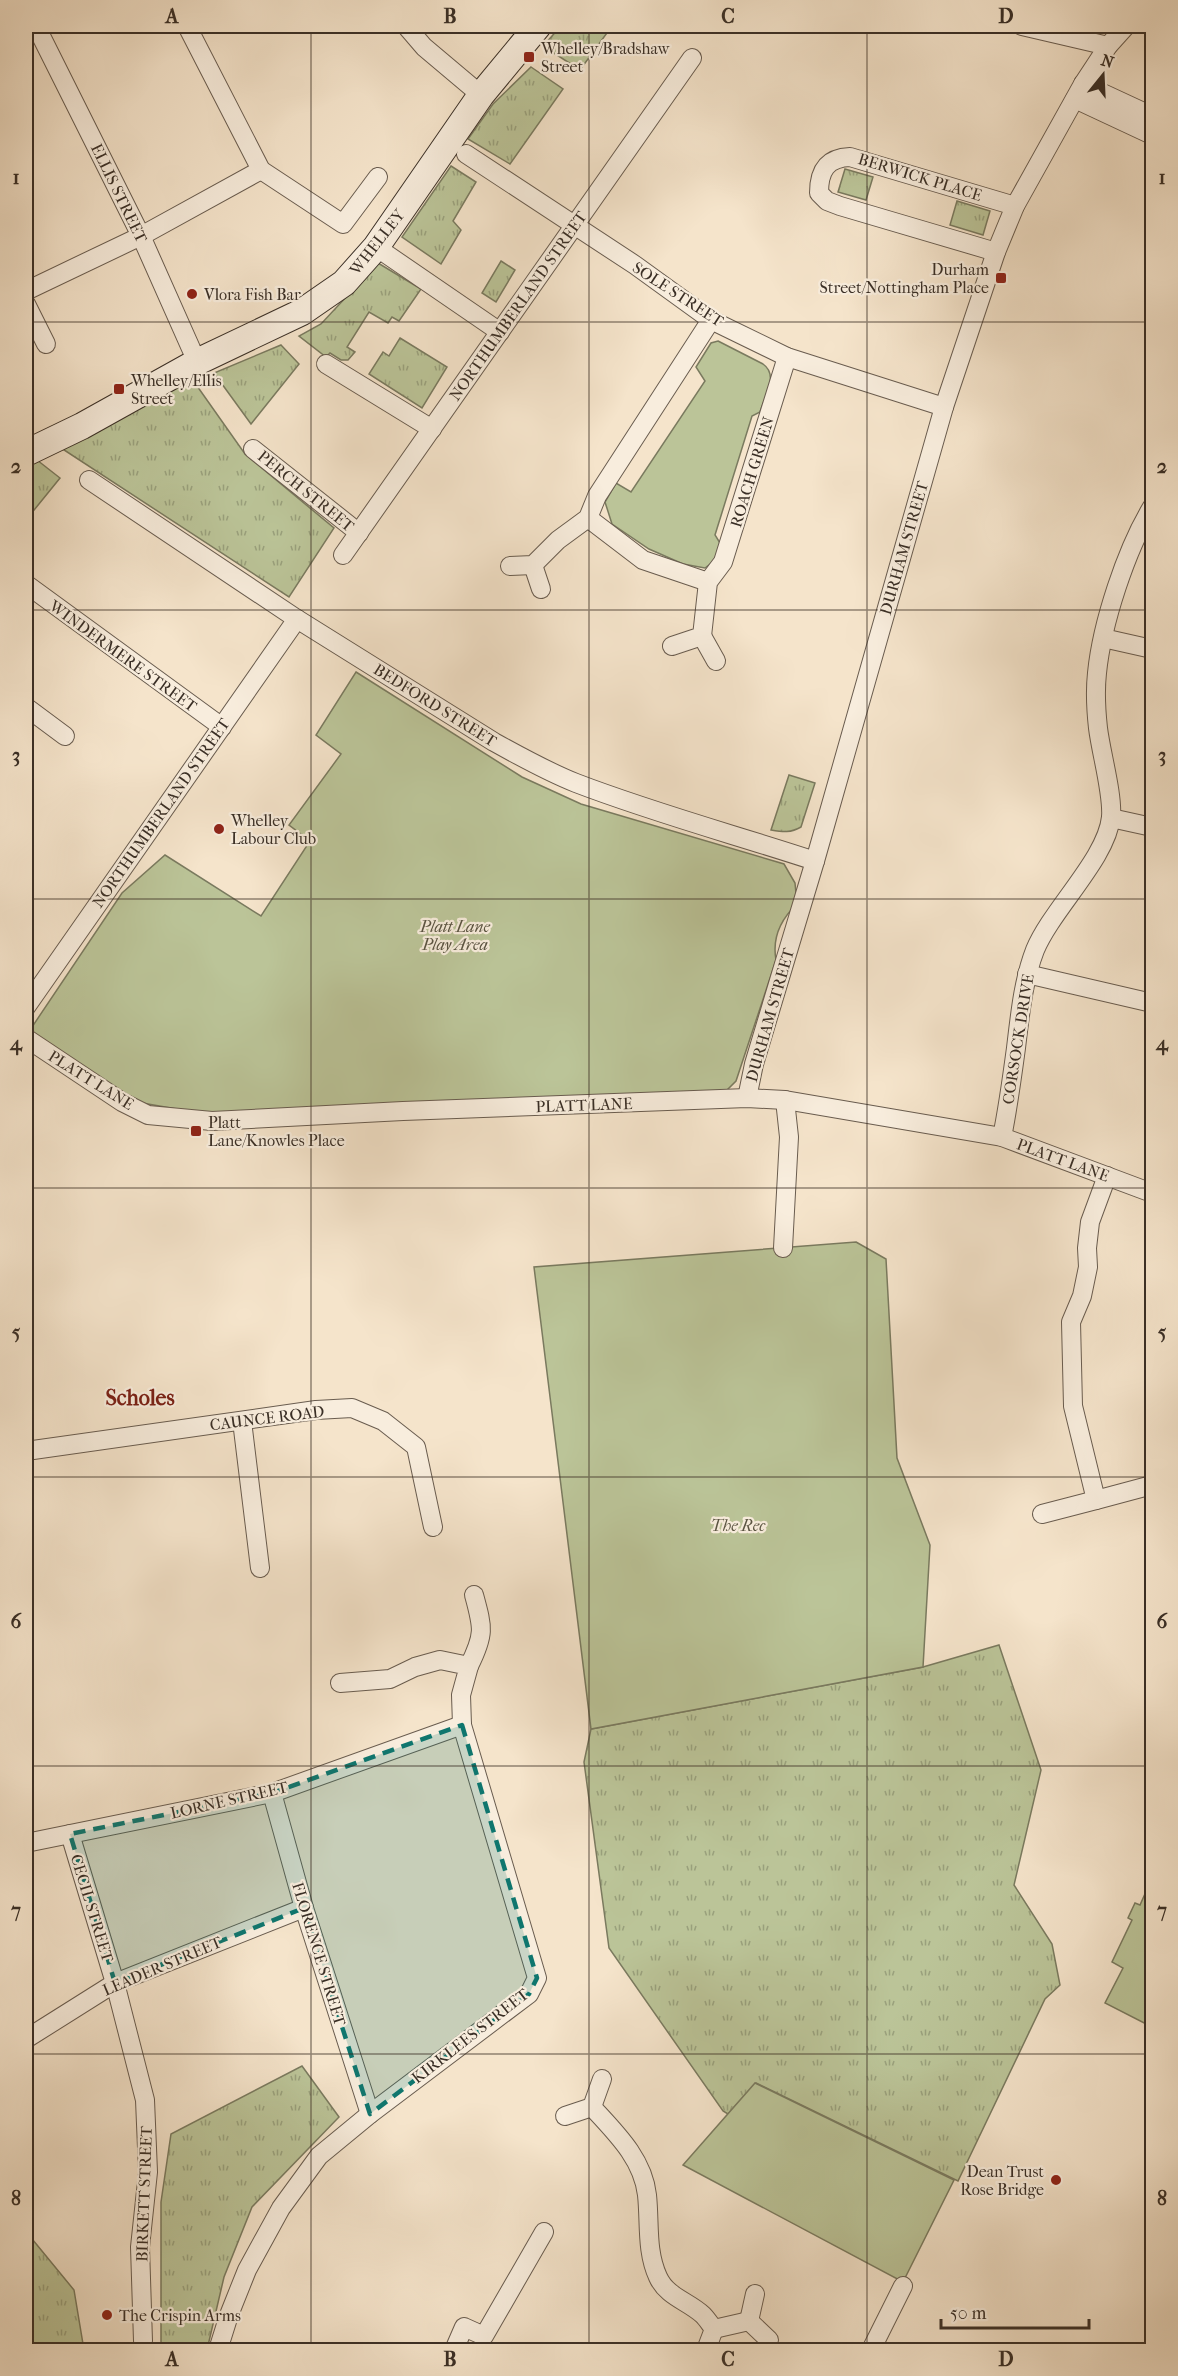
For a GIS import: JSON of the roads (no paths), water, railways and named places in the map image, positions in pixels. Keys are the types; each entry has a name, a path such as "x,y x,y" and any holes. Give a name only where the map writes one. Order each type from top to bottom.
{"main road":[{"name":"WHELLEY","path":"26,453 82,426 198,362 302,312 344,283 376,247 481,95 538,26"}],"street":[{"name":"ELLIS STREET","path":"36,26 141,236 198,362"},
{"path":"187,26 261,171 343,225 378,177"},
{"path":"406,26 424,47 481,95"},
{"path":"1022,26 1108,46"},
{"name":"DURHAM STREET","path":"747,1098 754,1064 816,861 944,406 996,252 1015,206 1079,91 1108,46 1126,26"},
{"name":"NORTHUMBERLAND STREET","path":"343,555 692,58"},
{"path":"1079,91 1152,116"},
{"path":"1079,91 1152,135"},
{"name":"SOLE STREET","path":"466,154 711,320 787,357 944,406"},
{"name":"BERWICK PLACE","path":"996,252 827,201 819,193 819,178 827,165 837,158 850,157 1015,206"},
{"path":"26,291 141,236 261,171"},
{"path":"376,247 500,332"},
{"path":"26,304 46,344"},
{"path":"510,566 533,565 558,540 588,518 597,496 711,320"},
{"name":"ROACH GREEN","path":"702,636 708,582 723,562 787,357"},
{"path":"326,364 432,429"},
{"name":"PERCH STREET","path":"253,448 359,533"},
{"name":"BEDFORD STREET","path":"89,480 297,619 494,742 552,772 599,791 816,861"},
{"name":"CORSOCK DRIVE","path":"1002,1137 1027,974 1042,934 1103,845 1111,818 1098,730 1095,692 1103,638 1116,591 1138,529 1152,507"},
{"path":"588,518 643,560 708,582"},
{"path":"533,565 541,588"},
{"name":"WINDERMERE STREET","path":"26,584 222,727"},
{"name":"NORTHUMBERLAND STREET","path":"26,1007 297,619"},
{"path":"672,646 702,636 716,661"},
{"path":"1103,638 1152,649"},
{"path":"26,707 65,736"},
{"path":"1111,818 1152,827"},
{"path":"1027,974 1152,1003"},
{"name":"PLATT LANE","path":"26,1038 122,1102 148,1114 212,1121 392,1111 747,1098 785,1100 1002,1137 1152,1193"},
{"path":"783,1248 789,1137 785,1100"},
{"path":"1096,1500 1073,1406 1071,1322 1082,1296 1088,1267 1087,1248 1090,1222 1107,1176"},
{"name":"CAUNCE ROAD","path":"26,1451 316,1410 352,1408 383,1420 416,1447 433,1527"},
{"path":"242,1420 260,1568"},
{"path":"1042,1514 1152,1485"},
{"name":"KIRKLEES STREET","path":"218,2350 229,2315 248,2270 281,2208 319,2156 370,2114 529,1994 537,1978 462,1725 461,1695 469,1666 482,1635 482,1625 474,1595"},
{"path":"340,1683 390,1679 415,1667 440,1660 469,1666"},
{"name":"LORNE STREET","path":"26,1843 272,1793 462,1725"},
{"name":"FLORENCE STREET","path":"272,1793 304,1908 370,2114"},
{"name":"CECIL STREET","path":"70,1834 115,1983"},
{"name":"LEADER STREET","path":"26,2039 115,1983 304,1908"},
{"name":"BIRKETT STREET","path":"115,1983 145,2100 148,2172 140,2247 149,2301 143,2341"},
{"path":"592,2107 602,2079"},
{"path":"565,2116 592,2107"},
{"path":"592,2107 619,2136 641,2173 647,2193 652,2262 659,2279 670,2293 702,2314 714,2329"},
{"path":"454,2350 464,2327 484,2336 544,2232"},
{"path":"871,2350 903,2286"},
{"path":"749,2321 755,2294"},
{"path":"714,2329 749,2321"},
{"path":"749,2321 769,2340"},
{"path":"706,2350 714,2329"}],"place":[{"name":"Whelley/Bradshaw Street","path":"529,57"},
{"name":"Durham Street/Nottingham Place","path":"1001,278"},
{"name":"Vlora Fish Bar","path":"192,294"},
{"name":"Whelley/Ellis Street","path":"119,389"},
{"name":"Whelley Labour Club","path":"219,829"},
{"name":"Platt Lane/Knowles Place","path":"196,1131"},
{"name":"Dean Trust Rose Bridge","path":"1056,2180"},
{"name":"The Crispin Arms","path":"107,2315"}],"district":[{"name":"Scholes","path":"140,1398"}],"park label":[{"name":"Platt Lane Play Area","path":"455,935"},
{"name":"The Rec","path":"738,1525"}]}
